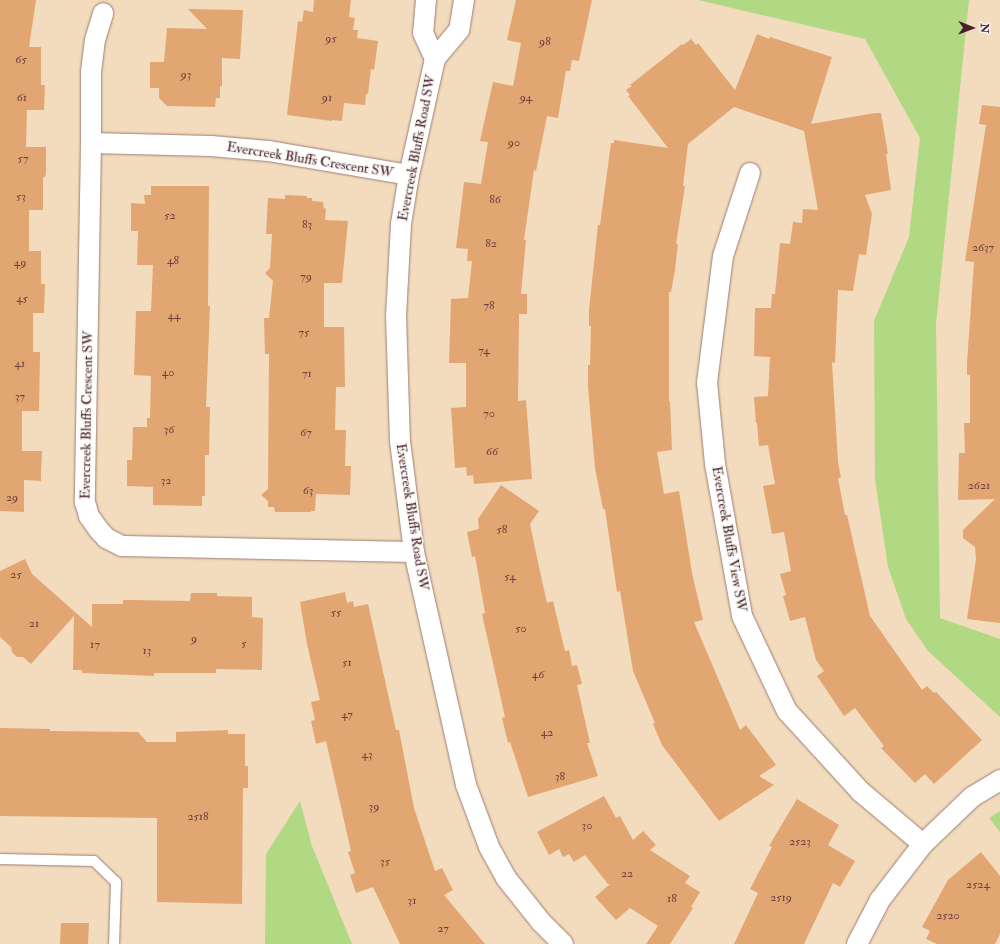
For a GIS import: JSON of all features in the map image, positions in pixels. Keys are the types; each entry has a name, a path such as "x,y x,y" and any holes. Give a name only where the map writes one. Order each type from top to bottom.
{"street":[{"name":"Evercreek Bluffs Road SW","path":"426,0 423,33 435,59"},
{"name":"Evercreek Bluffs Road SW","path":"464,0 459,30 435,59 409,175 401,224 398,261 396,346 400,441 414,552 466,785 489,847 506,878 541,922 563,944"},
{"name":"Evercreek Bluffs Crescent SW","path":"103,13 95,40 92,72 85,502 89,516 106,538 122,546 134,548 414,552"},
{"name":"Evercreek Bluffs Crescent SW","path":"91,143 212,146 268,151 409,175"},
{"name":"Evercreek Bluffs View SW","path":"750,173 723,256 707,382 715,464 742,616 786,711 861,792 923,844"},
{"path":"857,944 880,900 923,844 972,797 1000,780"}],"lane":[{"path":"0,859 94,862 116,882 114,944"}],"green space":[{"path":"698,0 969,0 936,324 940,618 1000,639 1000,717 928,651 906,619 888,567 875,479 874,321 909,237 920,138 865,39"},
{"path":"300,801 312,846 352,944 265,944 266,854"},
{"path":"1000,811 1000,832 989,818"}],"building":[{"path":"0,0 36,0 29,47 41,47 41,85 45,85 44,110 27,110 26,147 46,147 46,173 45,177 43,177 43,210 29,210 29,251 41,251 41,284 45,284 44,313 33,313 33,352 40,352 39,411 22,411 22,451 42,451 41,481 24,480 24,512 0,511"},
{"path":"314,0 351,0 349,17 355,18 353,30 358,30 357,38 378,41 374,70 371,69 365,105 344,103 342,121 287,115 298,21 302,22 304,10 313,12"},
{"path":"516,0 592,0 579,61 572,60 570,71 566,71 558,118 547,116 536,171 534,170 524,240 526,240 521,294 527,294 527,314 519,314 518,401 526,400 532,479 474,484 473,475 467,476 466,467 455,468 451,408 466,407 466,363 449,363 451,299 468,298 472,261 467,261 468,249 456,248 464,182 481,184 488,142 480,141 493,82 513,86 521,43 507,40"},
{"path":"188,9 243,10 240,59 222,58 222,86 220,86 220,98 216,98 215,107 167,106 159,98 159,88 150,88 150,62 164,62 167,28 207,29"},
{"path":"757,34 769,39 770,37 832,57 811,124 881,113 888,154 886,154 891,190 865,195 872,214 866,255 859,254 853,291 838,290 835,363 832,362 838,462 841,478 838,478 845,515 847,515 870,616 922,690 927,686 934,693 936,692 982,740 934,784 925,774 915,783 881,748 884,746 855,708 844,716 817,676 824,671 816,660 805,617 790,621 783,596 786,595 780,574 791,571 784,532 772,534 763,486 775,484 768,445 759,446 754,397 768,396 770,357 754,356 755,308 771,308 772,294 775,294 780,243 790,244 793,222 802,223 803,209 818,210 804,131 734,107 688,144 683,186 685,186 676,244 678,244 675,270 671,292 669,292 669,402 670,401 672,450 657,452 664,494 679,491 692,573 703,620 694,622 740,730 746,725 776,765 759,776 774,785 719,821 662,745 653,724 655,723 633,671 620,591 617,592 605,509 603,509 595,468 588,387 591,326 589,326 589,310 598,225 600,225 611,143 614,143 614,140 668,148 628,96 630,95 626,90 632,86 630,85 682,44 683,45 691,39 696,45 698,43 735,90"},
{"path":"982,105 1000,107 1000,623 967,619 976,559 975,547 963,538 963,530 995,499 958,500 959,453 965,453 964,423 970,423 970,375 967,375 967,363 974,262 965,261 986,125 979,124"},
{"path":"151,186 209,186 208,306 210,306 206,407 210,407 209,455 205,455 205,496 202,496 202,506 153,505 153,487 127,486 127,460 132,460 133,427 147,427 147,418 150,418 151,376 134,375 136,311 151,311 153,265 137,265 138,231 131,231 131,203 145,204 144,195 151,195"},
{"path":"285,195 307,196 307,198 312,198 312,201 323,202 324,209 326,208 325,220 348,221 342,283 324,283 324,327 344,327 345,387 336,387 335,430 346,430 345,466 351,466 350,495 316,494 315,511 311,512 275,512 274,507 268,507 268,501 261,495 268,489 269,354 265,354 264,318 269,318 273,281 265,273 270,268 272,234 266,234 268,198 285,199"},
{"path":"501,485 539,511 530,524 547,603 553,601 565,651 569,650 572,666 577,665 582,684 577,685 590,743 587,743 598,776 528,797 510,742 508,743 502,718 505,717 482,614 485,613 475,556 472,557 467,532 479,529 478,519"},
{"path":"25,559 32,574 92,627 92,604 123,604 123,600 190,601 191,593 217,593 217,596 252,597 252,617 263,618 262,670 216,669 216,673 154,673 154,676 82,673 82,670 73,670 74,616 31,664 23,657 17,657 12,652 11,647 0,637 0,571"},
{"path":"345,592 347,603 353,601 354,607 368,604 396,730 399,730 414,808 435,871 442,868 453,890 444,895 485,944 400,944 373,887 356,893 350,875 355,873 348,852 351,851 326,741 316,744 311,721 315,720 311,702 320,700 307,644 300,602"},
{"path":"0,728 50,729 50,731 138,732 147,742 176,742 176,732 228,730 228,734 245,734 245,766 248,766 248,788 243,788 242,904 157,902 157,818 0,816"},
{"path":"604,796 616,818 620,816 633,840 643,831 656,845 650,850 690,876 685,883 700,892 691,907 693,908 670,944 646,944 658,926 630,908 616,920 595,897 610,884 608,884 585,855 574,862 569,854 563,857 559,849 549,855 537,832"},
{"path":"797,799 839,825 828,845 855,861 840,887 833,883 804,944 734,944 758,893 750,889 772,847 769,846"},
{"path":"981,852 1000,876 1000,934 995,944 937,944 926,939 930,931 922,927 948,880"},
{"path":"61,923 89,923 88,944 60,944"}]}
